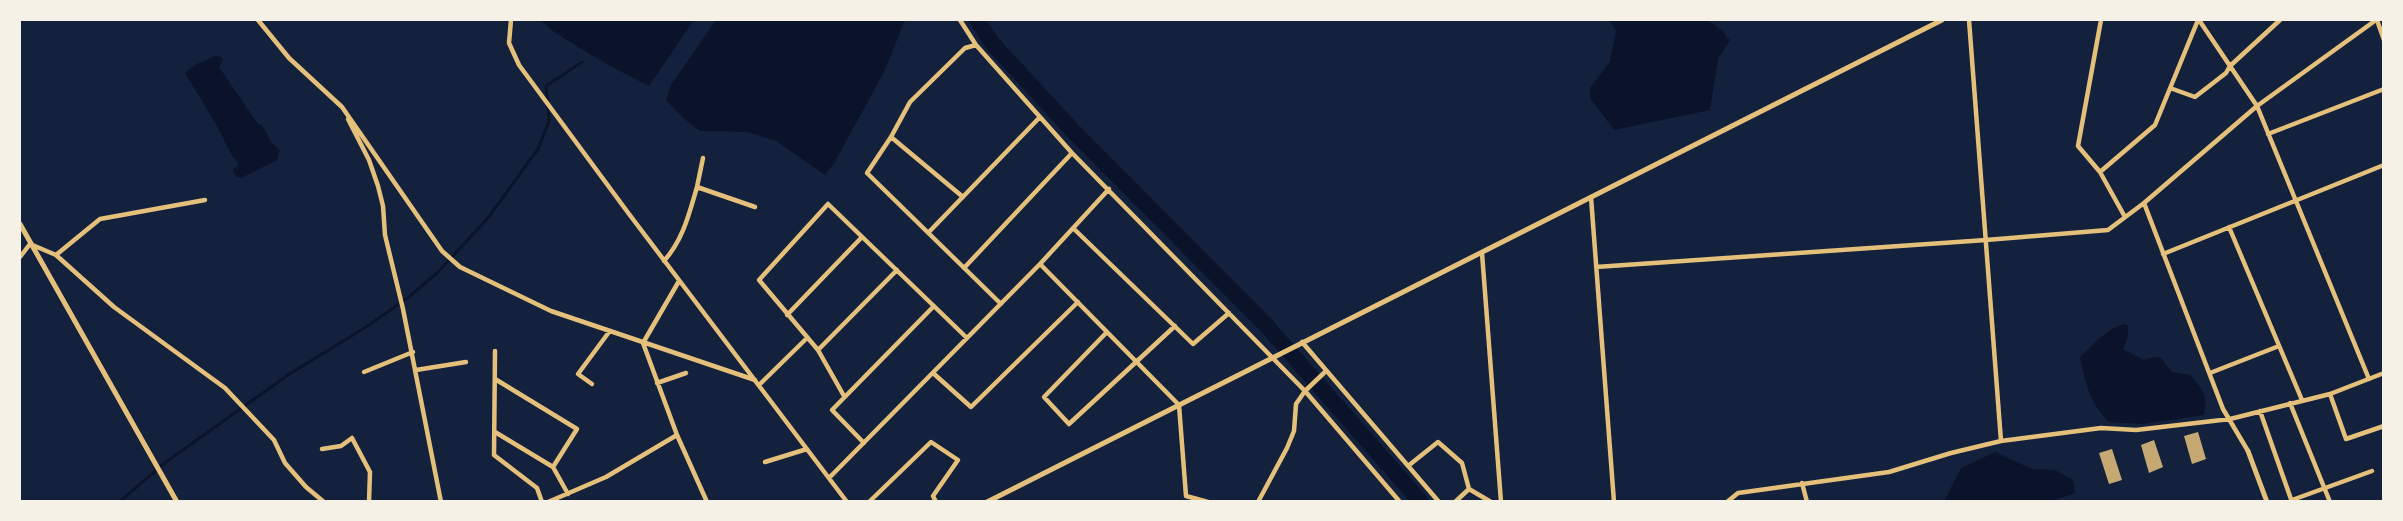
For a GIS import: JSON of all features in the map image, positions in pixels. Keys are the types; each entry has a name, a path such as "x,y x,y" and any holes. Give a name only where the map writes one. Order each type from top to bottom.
{"street":[{"path":"258,20 289,58 342,107 442,251 460,267 551,311 757,382"},
{"path":"511,20 509,43 519,65 679,281 847,501"},
{"path":"960,20 976,45 1072,153 1274,358 1400,501"},
{"path":"987,501 1942,20"},
{"path":"1969,20 2001,441"},
{"path":"2101,20 2078,146 2100,172 2125,217"},
{"path":"2100,172 2155,125 2198,20"},
{"path":"2198,20 2257,106 2369,379"},
{"path":"2170,87 2195,97 2226,73 2230,66 2280,20"},
{"path":"1596,267 2108,230 2144,203 2257,106 2377,20 2384,40"},
{"path":"976,45 965,48 910,102 891,137 867,173 1001,304"},
{"path":"2268,134 2384,89"},
{"path":"342,107 369,160 378,186 383,206 385,235 416,370 441,501"},
{"path":"928,233 1040,117"},
{"path":"891,137 963,197"},
{"path":"964,268 1072,153"},
{"path":"664,261 676,248 686,224 697,187 702,158"},
{"path":"2163,254 2384,165"},
{"path":"697,187 755,207"},
{"path":"829,478 1040,264 1109,189"},
{"path":"1591,197 1614,501"},
{"path":"56,255 100,219 205,200"},
{"path":"2144,203 2223,409 2248,451 2267,501"},
{"path":"844,396 818,350 759,280 828,204 967,338"},
{"path":"20,224 177,501"},
{"path":"2229,227 2302,400"},
{"path":"1073,228 1193,344 1229,313"},
{"path":"787,315 862,237"},
{"path":"30,244 56,255 114,307 225,388 274,440 285,463 306,487 324,501"},
{"path":"20,256 30,244"},
{"path":"1482,253 1501,501"},
{"path":"1040,264 1179,405 1186,496 1208,501"},
{"path":"818,350 897,270"},
{"path":"679,281 643,342 677,435 707,501"},
{"path":"933,373 971,407 1078,302"},
{"path":"864,443 832,410 934,306"},
{"path":"1107,332 1044,397 1069,424 1175,326"},
{"path":"592,384 578,374 609,332"},
{"path":"757,382 807,339"},
{"path":"1302,342 1439,501"},
{"path":"2210,373 2279,346"},
{"path":"495,351 494,455 537,488 542,501"},
{"path":"364,372 412,352"},
{"path":"416,370 466,362"},
{"path":"1258,501 1294,431 1296,404 1305,391 1326,371"},
{"path":"657,383 686,373"},
{"path":"1727,501 1738,493 1889,472 2001,441 2101,428 2136,430 2230,419 2330,394 2384,373"},
{"path":"495,379 577,429 553,467"},
{"path":"2330,394 2346,439 2384,426"},
{"path":"2290,403 2330,501"},
{"path":"2260,411 2292,501 2372,471"},
{"path":"495,432 553,467 568,494"},
{"path":"548,501 606,477 677,435"},
{"path":"322,449 341,446 352,438 370,472 369,501"},
{"path":"869,501 931,442 958,460 933,496 936,501"},
{"path":"1408,466 1438,442 1462,463 1468,489 1491,501"},
{"path":"765,462 807,449"},
{"path":"1802,483 1807,501"},
{"path":"1455,501 1468,489"}],"water":[{"path":"541,20 694,20 649,86 578,47"},
{"path":"716,20 905,20 885,70 835,162 825,175 776,141 748,132 700,131 683,118 666,100 671,85"},
{"path":"1609,20 1707,20 1724,31 1730,40 1718,59 1710,110 1614,130 1590,98 1590,88 1610,61 1616,30"},
{"path":"215,56 221,57 223,60 219,67 258,124 262,125 272,143 280,150 277,160 241,178 233,172 233,168 238,167 238,163 185,73 195,65"},
{"path":"2124,324 2128,326 2128,337 2123,349 2144,360 2153,357 2161,358 2172,372 2190,375 2205,398 2204,415 2143,424 2109,422 2097,408 2089,392 2080,357 2106,333"},
{"path":"1995,452 2032,469 2055,470 2073,480 2075,493 2053,501 1944,501 1961,468"}],"building":[{"path":"2198,432 2206,459 2192,464 2184,436"},
{"path":"2154,440 2163,467 2149,473 2141,445"},
{"path":"2112,449 2122,480 2109,484 2099,453"}],"waterway":[{"path":"977,20 992,43 1075,133 1265,324 1421,502"},
{"path":"119,502 166,462 288,375 366,327 409,297 438,272 488,218 538,149 549,121 546,86 582,62"}]}
